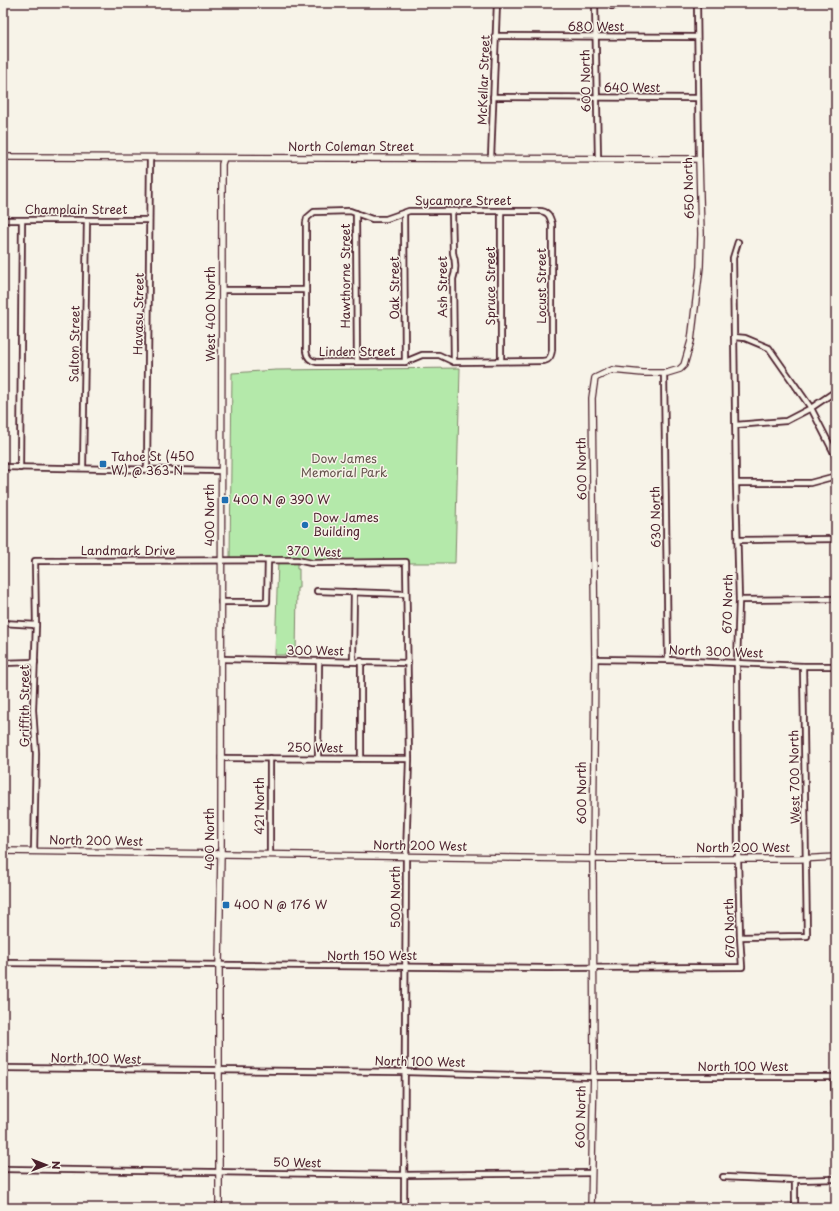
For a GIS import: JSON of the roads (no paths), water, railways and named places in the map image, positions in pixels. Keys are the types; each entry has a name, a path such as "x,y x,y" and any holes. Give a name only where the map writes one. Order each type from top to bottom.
{"street":[{"name":"McKellar Street","path":"491,158 497,3"},
{"name":"600 North","path":"596,3 598,158"},
{"path":"612,6 630,3"},
{"name":"650 North","path":"664,373 680,369 686,359 691,341 700,267 701,234 697,3"},
{"name":"680 West","path":"496,36 697,37"},
{"name":"640 West","path":"493,97 698,98"},
{"name":"North Coleman Street","path":"3,158 699,159"},
{"name":"Havasu Street","path":"147,470 150,158"},
{"name":"West 400 North","path":"221,471 222,164 224,158"},
{"name":"Sycamore Street","path":"310,214 319,212 350,212 372,219 386,219 409,211 539,211 547,213"},
{"name":"Ash Street","path":"452,211 453,253 455,260 455,274 453,279 454,362"},
{"name":"Spruce Street","path":"501,211 501,361"},
{"name":"Hawthorne Street","path":"356,213 357,362"},
{"name":"Oak Street","path":"404,213 405,362"},
{"name":"Locust Street","path":"547,213 550,216 552,224 552,350 550,358"},
{"name":"Linden Street","path":"310,214 306,223 306,351 310,360 317,362 405,362 422,355 439,355 454,362 546,361 550,358"},
{"name":"Champlain Street","path":"3,220 149,220"},
{"name":"Salton Street","path":"83,468 86,220"},
{"path":"20,468 22,221"},
{"name":"670 North","path":"738,242 733,258 739,600 737,663 738,859 742,967"},
{"path":"222,290 306,290"},
{"path":"734,337 745,338 769,348 811,408 836,457"},
{"name":"600 North","path":"591,1208 595,659 592,398 595,378 612,370 643,373 664,373"},
{"name":"630 North","path":"664,373 668,660"},
{"path":"736,424 786,421 811,408 836,391"},
{"path":"3,467 221,471"},
{"name":"400 North","path":"219,1208 222,659 221,471"},
{"path":"736,483 810,483 836,476"},
{"path":"738,540 836,539"},
{"name":"370 West","path":"221,560 303,560 311,563 406,562"},
{"name":"Landmark Drive","path":"35,561 221,560"},
{"name":"Griffith Street","path":"34,851 36,753 34,710 36,626 35,561"},
{"path":"221,602 267,602 268,561"},
{"name":"500 North","path":"404,1208 406,857 409,759 406,562"},
{"path":"316,591 406,594"},
{"path":"353,661 354,592"},
{"path":"739,600 836,599"},
{"path":"3,624 36,626"},
{"name":"300 West","path":"222,659 408,663"},
{"name":"North 300 West","path":"595,659 836,666"},
{"path":"318,758 319,661"},
{"path":"361,661 361,758"},
{"path":"3,663 35,662"},
{"name":"West 700 North","path":"740,937 807,936 803,666"},
{"name":"250 West","path":"221,758 409,759"},
{"name":"421 North","path":"270,758 270,854"},
{"name":"North 200 West","path":"3,851 593,860 806,859 836,857"},
{"name":"North 150 West","path":"3,963 547,968 742,967"},
{"name":"North 100 West","path":"3,1068 405,1072 593,1077 835,1077"},
{"path":"835,1077 836,1140"},
{"name":"50 West","path":"3,1168 404,1175 591,1172"},
{"path":"723,1177 795,1180 836,1179"},
{"path":"795,1180 795,1208"}],"place":[{"name":"Tahoe St (450 W) @ 363 N","path":"103,464"},
{"name":"400 N @ 390 W","path":"225,500"},
{"name":"Dow James Building","path":"305,525"},
{"name":"400 N @ 176 W","path":"226,905"}],"park label":[{"name":"Dow James Memorial Park","path":"344,466"}]}
